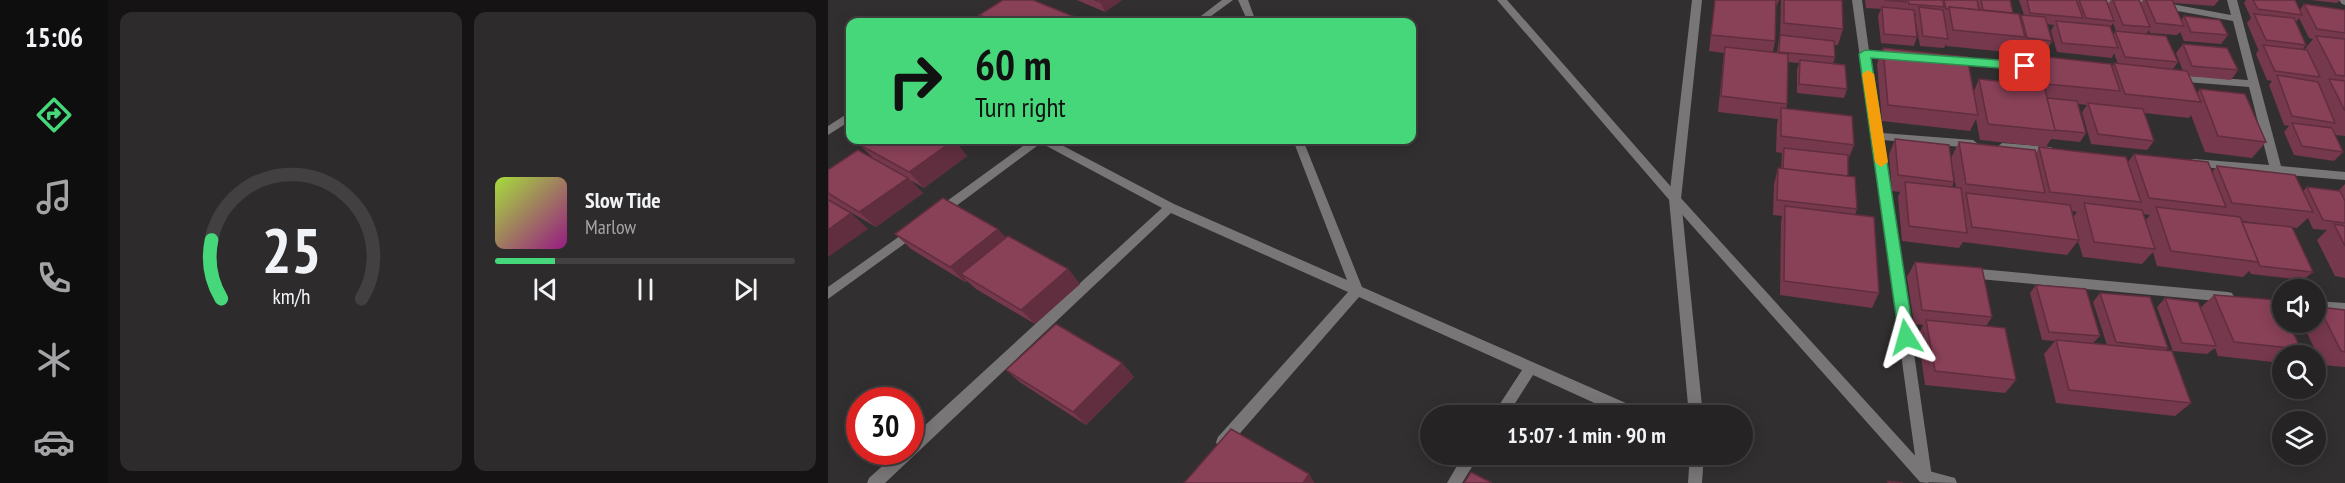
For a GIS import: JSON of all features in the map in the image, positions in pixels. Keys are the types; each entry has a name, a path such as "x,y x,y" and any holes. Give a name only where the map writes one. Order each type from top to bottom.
{"street":[{"path":"1203,18 1228,0"},
{"path":"1243,0 1250,18"},
{"path":"1502,0 1675,199 1925,477 1950,483"},
{"path":"1695,405 1675,199 1697,0"},
{"path":"1857,0 1877,136 1902,268 1925,477"},
{"path":"2101,0 2150,3 2238,19"},
{"path":"2232,0 2276,170"},
{"path":"1865,54 1912,58"},
{"path":"1947,60 2054,68"},
{"path":"2160,76 2254,84"},
{"path":"828,131 846,119"},
{"path":"1877,136 2065,152"},
{"path":"828,294 1032,144"},
{"path":"1052,144 1170,207 1616,405"},
{"path":"1300,144 1357,290"},
{"path":"2182,162 2345,176"},
{"path":"924,436 1170,207"},
{"path":"1955,272 2236,298"},
{"path":"1210,457 1357,290"},
{"path":"2326,307 2345,308"},
{"path":"1506,405 1531,367"},
{"path":"874,483 893,465"},
{"path":"1454,483 1466,465"},
{"path":"1695,483 1696,465"}],"building":[{"path":"1003,0 1033,0 1077,18 986,18 979,15"},
{"path":"1715,0 1776,0 1775,41 1711,35"},
{"path":"1784,0 1842,0 1843,29 1784,23"},
{"path":"1908,0 1943,0 1944,7 1909,4"},
{"path":"1944,0 1977,0 1979,10 1949,7 1946,9"},
{"path":"1981,0 2010,0 2013,13 1983,10"},
{"path":"2027,0 2076,0 2083,18 2030,13"},
{"path":"2079,0 2106,0 2114,21 2086,18"},
{"path":"2113,0 2139,0 2150,27 2123,25"},
{"path":"2146,0 2172,0 2184,26 2156,23"},
{"path":"2253,0 2295,0 2302,15 2258,9"},
{"path":"2304,4 2345,10 2345,33 2317,29"},
{"path":"1882,7 1914,10 1917,37 1884,34"},
{"path":"1919,7 1943,10 1948,39 1923,36"},
{"path":"1949,7 2019,14 2025,37 1953,30"},
{"path":"2254,14 2294,18 2306,45 2266,40"},
{"path":"2021,15 2045,17 2052,41 2027,38"},
{"path":"2184,16 2220,20 2228,35 2191,32"},
{"path":"2056,21 2110,26 2118,48 2062,43"},
{"path":"2115,31 2166,36 2178,62 2125,57"},
{"path":"1780,35 1834,41 1835,57 1779,52"},
{"path":"2316,36 2345,39 2345,76 2336,75"},
{"path":"2183,44 2227,48 2238,70 2192,66"},
{"path":"2263,45 2307,50 2320,77 2275,71"},
{"path":"1725,47 1788,54 1787,104 1721,96"},
{"path":"1883,48 1967,57 1978,115 1888,105"},
{"path":"2029,55 2111,64 2120,91 2036,83"},
{"path":"1800,60 1845,65 1847,89 1799,84"},
{"path":"2114,63 2187,71 2201,102 2125,94"},
{"path":"2277,75 2318,82 2335,123 2292,116"},
{"path":"1979,79 2044,86 2056,131 1988,124"},
{"path":"2329,79 2345,81 2345,111"},
{"path":"2200,89 2245,94 2266,142 2218,136"},
{"path":"2047,98 2077,101 2086,133 2055,130"},
{"path":"2088,103 2143,109 2154,141 2098,134"},
{"path":"1781,108 1852,116 1854,145 1781,136"},
{"path":"2292,123 2332,128 2343,152 2302,146"},
{"path":"1895,139 1949,145 1954,182 1898,175"},
{"path":"1959,142 2035,150 2045,193 1966,184"},
{"path":"862,144 948,144 909,172 860,145"},
{"path":"2039,147 2126,157 2141,202 2050,192"},
{"path":"1784,148 1848,155 1848,176 1783,169"},
{"path":"858,150 908,178 859,212 828,193 828,170"},
{"path":"2134,154 2208,162 2226,207 2149,198"},
{"path":"2217,166 2295,175 2313,212 2232,203"},
{"path":"1778,168 1855,177 1857,209 1777,200"},
{"path":"1905,182 1961,188 1967,233 1909,226"},
{"path":"2307,187 2340,191 2345,201 2345,223 2323,220"},
{"path":"1966,193 2070,205 2079,240 1972,227"},
{"path":"943,198 998,229 950,267 895,234"},
{"path":"828,200 851,213 828,230"},
{"path":"2084,203 2142,210 2155,249 2094,242"},
{"path":"1785,206 1874,217 1879,293 1784,281"},
{"path":"2156,207 2240,217 2259,262 2171,251"},
{"path":"2242,222 2292,227 2313,272 2260,266"},
{"path":"2334,224 2345,226 2345,246"},
{"path":"1008,236 1068,269 1021,310 961,274"},
{"path":"1915,262 1982,268 1992,317 1922,310"},
{"path":"2036,285 2086,289 2100,336 2049,332"},
{"path":"2100,293 2150,297 2168,348 2116,342"},
{"path":"2214,295 2272,300 2272,333 2293,333 2299,345 2272,346 2234,342"},
{"path":"2165,298 2198,302 2216,346 2182,343"},
{"path":"2326,308 2345,310 2345,352 2341,351 2326,321"},
{"path":"1926,320 2005,328 2016,380 1935,371"},
{"path":"1056,324 1122,363 1073,412 1006,370"},
{"path":"2056,340 2172,351 2191,403 2069,390"},
{"path":"1231,429 1309,474 1303,483 1184,483"},
{"path":"1471,472 1492,483 1464,483"}],"slow traffic":[{"path":"1868,74 1881,162"}],"route":[{"path":"1906,337 1865,54 2025,66"}]}
